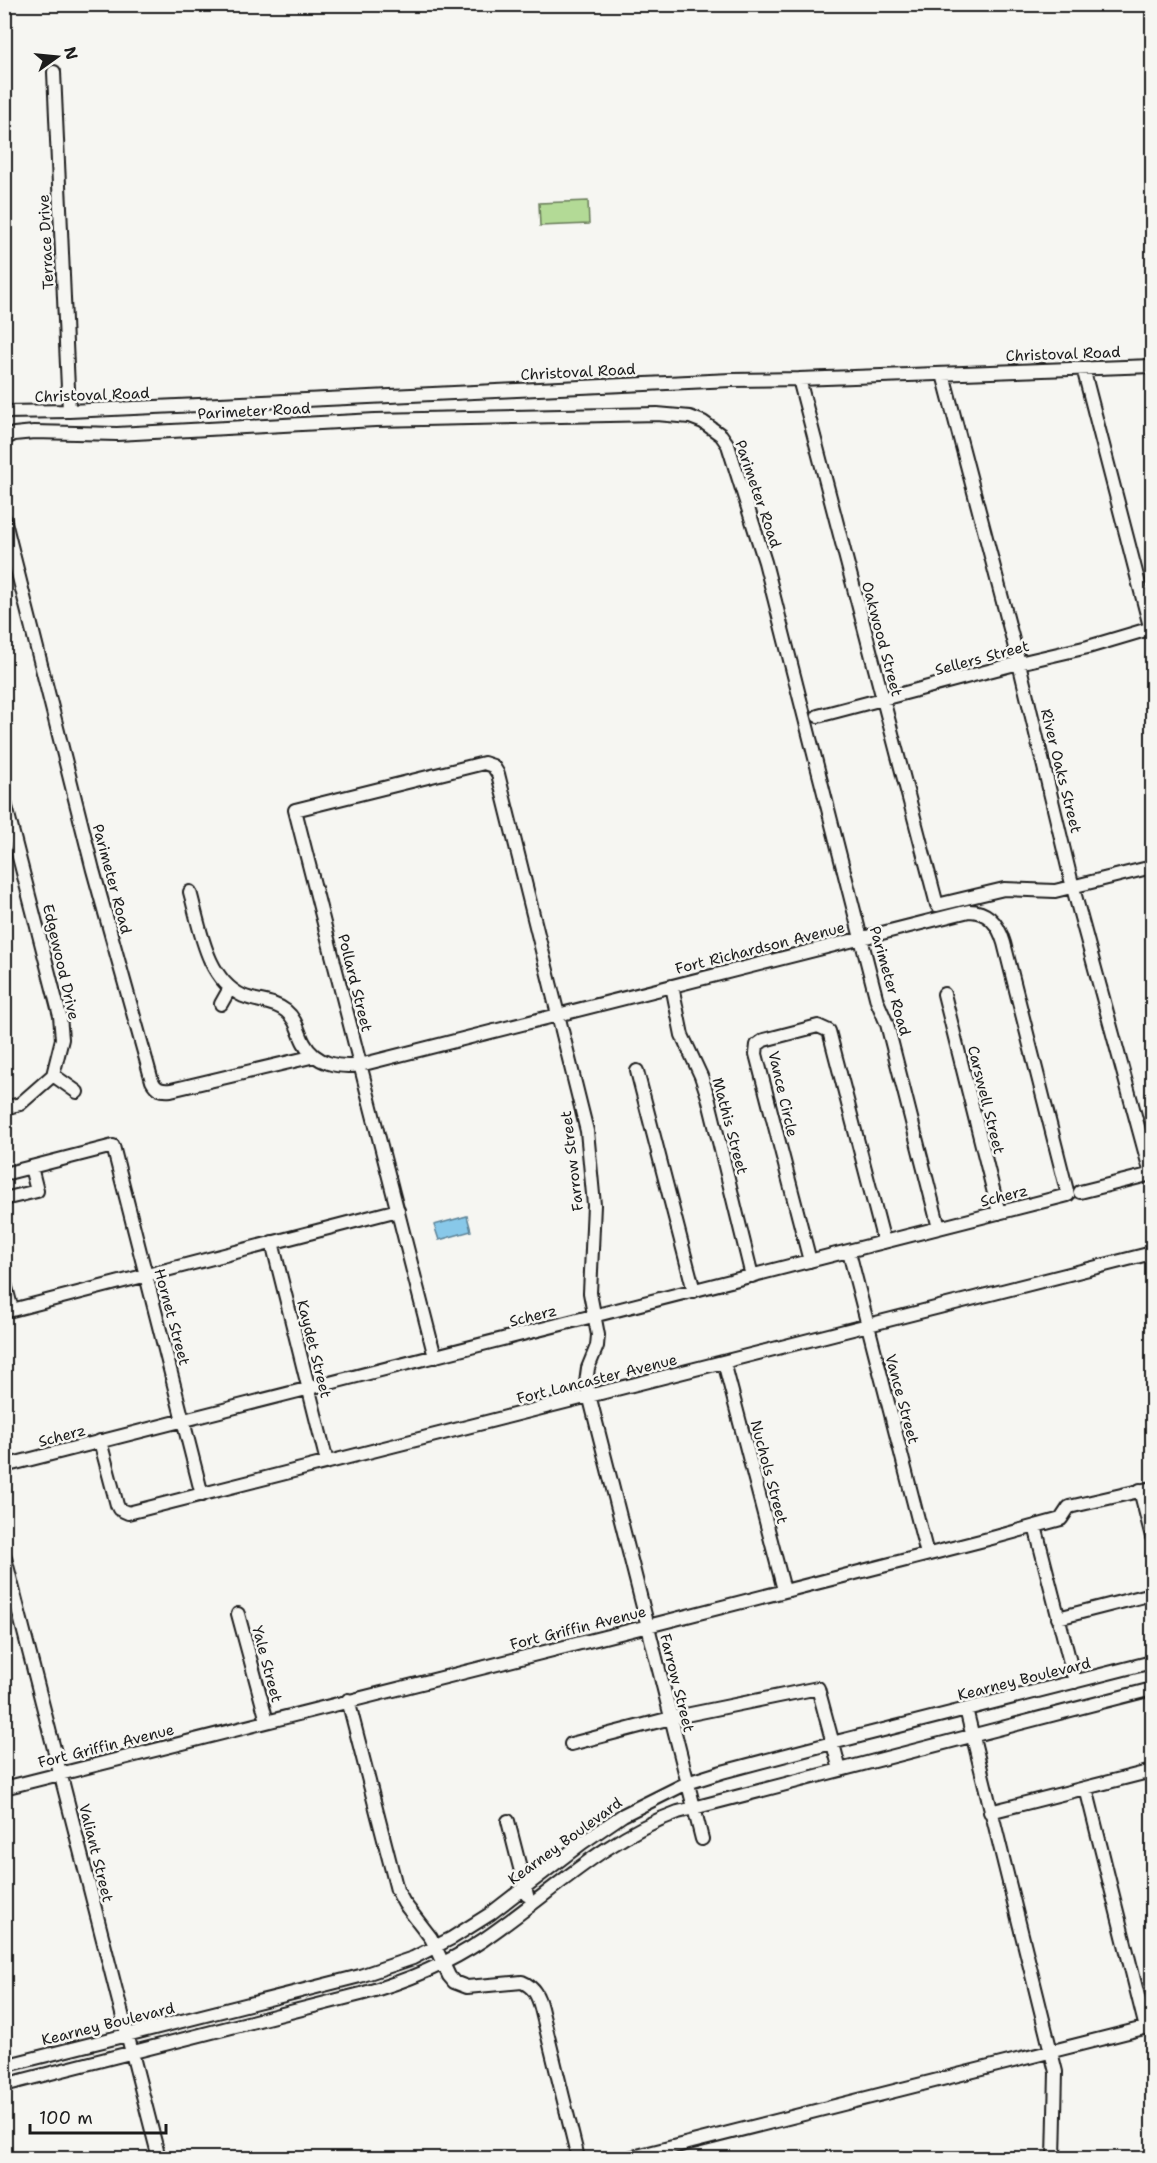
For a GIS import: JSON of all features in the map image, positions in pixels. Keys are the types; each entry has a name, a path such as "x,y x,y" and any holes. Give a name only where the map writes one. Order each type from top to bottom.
{"street":[{"name":"Terrace Drive","path":"54,72 69,411"},
{"name":"Christoval Road","path":"4,412 69,411 719,380 1152,366"},
{"path":"1083,368 1152,631"},
{"name":"River Oaks Street","path":"943,374 1019,663 1073,888 1152,1174"},
{"name":"Oakwood Street","path":"799,379 937,905 1004,889 1055,891 1073,888"},
{"name":"Parimeter Road","path":"4,439 14,434 34,432 117,434 387,420 657,414 675,415 703,422 721,435 728,445 755,526 877,1001 887,1024 939,1228"},
{"name":"Parimeter Road","path":"4,518 90,858 152,1081 159,1090 171,1090 315,1056"},
{"name":"Sellers Street","path":"818,716 1152,631"},
{"name":"Pollard Street","path":"435,1357 295,810 478,764 489,764"},
{"name":"Farrow Street","path":"489,764 498,774 580,1098 590,1154 594,1228 590,1284 598,1342 586,1376 589,1397 702,1839"},
{"name":"Edgewood Drive","path":"4,799 60,1016 62,1039 53,1075"},
{"path":"1073,888 1152,867"},
{"path":"190,892 207,951 217,972 230,988 245,997 286,1010 296,1022 309,1051 315,1056"},
{"name":"Fort Richardson Avenue","path":"315,1056 336,1066 360,1065 969,911 984,914 997,925 1004,943 1074,1194"},
{"name":"Mathis Street","path":"672,986 682,1035 708,1097 752,1276"},
{"path":"221,1004 230,988"},
{"name":"Carswell Street","path":"944,994 999,1213"},
{"name":"Vance Circle","path":"810,1261 756,1054 757,1045 764,1040 818,1026 829,1031 884,1242"},
{"path":"637,1071 694,1291"},
{"path":"4,1108 20,1104 53,1075 77,1092"},
{"name":"Hornet Street","path":"31,1167 113,1146 202,1495"},
{"path":"4,1174 31,1167 37,1191 4,1199"},
{"name":"Scherz","path":"4,1466 1152,1174"},
{"path":"4,1280 12,1310 398,1210"},
{"name":"Kaydet Street","path":"272,1242 327,1462"},
{"name":"Vance Street","path":"849,1252 927,1554"},
{"name":"Fort Lancaster Avenue","path":"100,1441 117,1504 123,1512 128,1513 1152,1254"},
{"name":"Nuchols Street","path":"724,1362 784,1590"},
{"path":"1146,1489 1152,1537"},
{"name":"Fort Griffin Avenue","path":"4,1788 1035,1526 1061,1519 1069,1507 1146,1489"},
{"path":"1035,1526 1075,1682"},
{"name":"Valiant Street","path":"4,1554 159,2158"},
{"path":"1058,1618 1152,1594"},
{"name":"Yale Street","path":"238,1614 267,1721"},
{"name":"Kearney Boulevard","path":"4,2066 360,1976 396,1964 436,1947 472,1926 623,1815 687,1783 966,1708 1152,1662"},
{"path":"571,1744 671,1718 818,1688 840,1770"},
{"name":"Kearney Boulevard","path":"4,2085 400,1982 443,1963 481,1941 615,1842 655,1821 694,1807 1152,1689"},
{"path":"348,1701 397,1890 436,1947 449,1976 460,1986 522,1982 536,1992 542,2008 578,2158"},
{"path":"966,1708 990,1812 1052,2052 1057,2081 1054,2158"},
{"path":"990,1812 1152,1771"},
{"path":"628,2158 1149,2027 1086,1788"},
{"path":"508,1821 530,1904"}],"green space":[{"path":"588,201 589,224 540,226 539,203"}],"water":[{"path":"467,1216 471,1231 439,1240 434,1225"}]}
